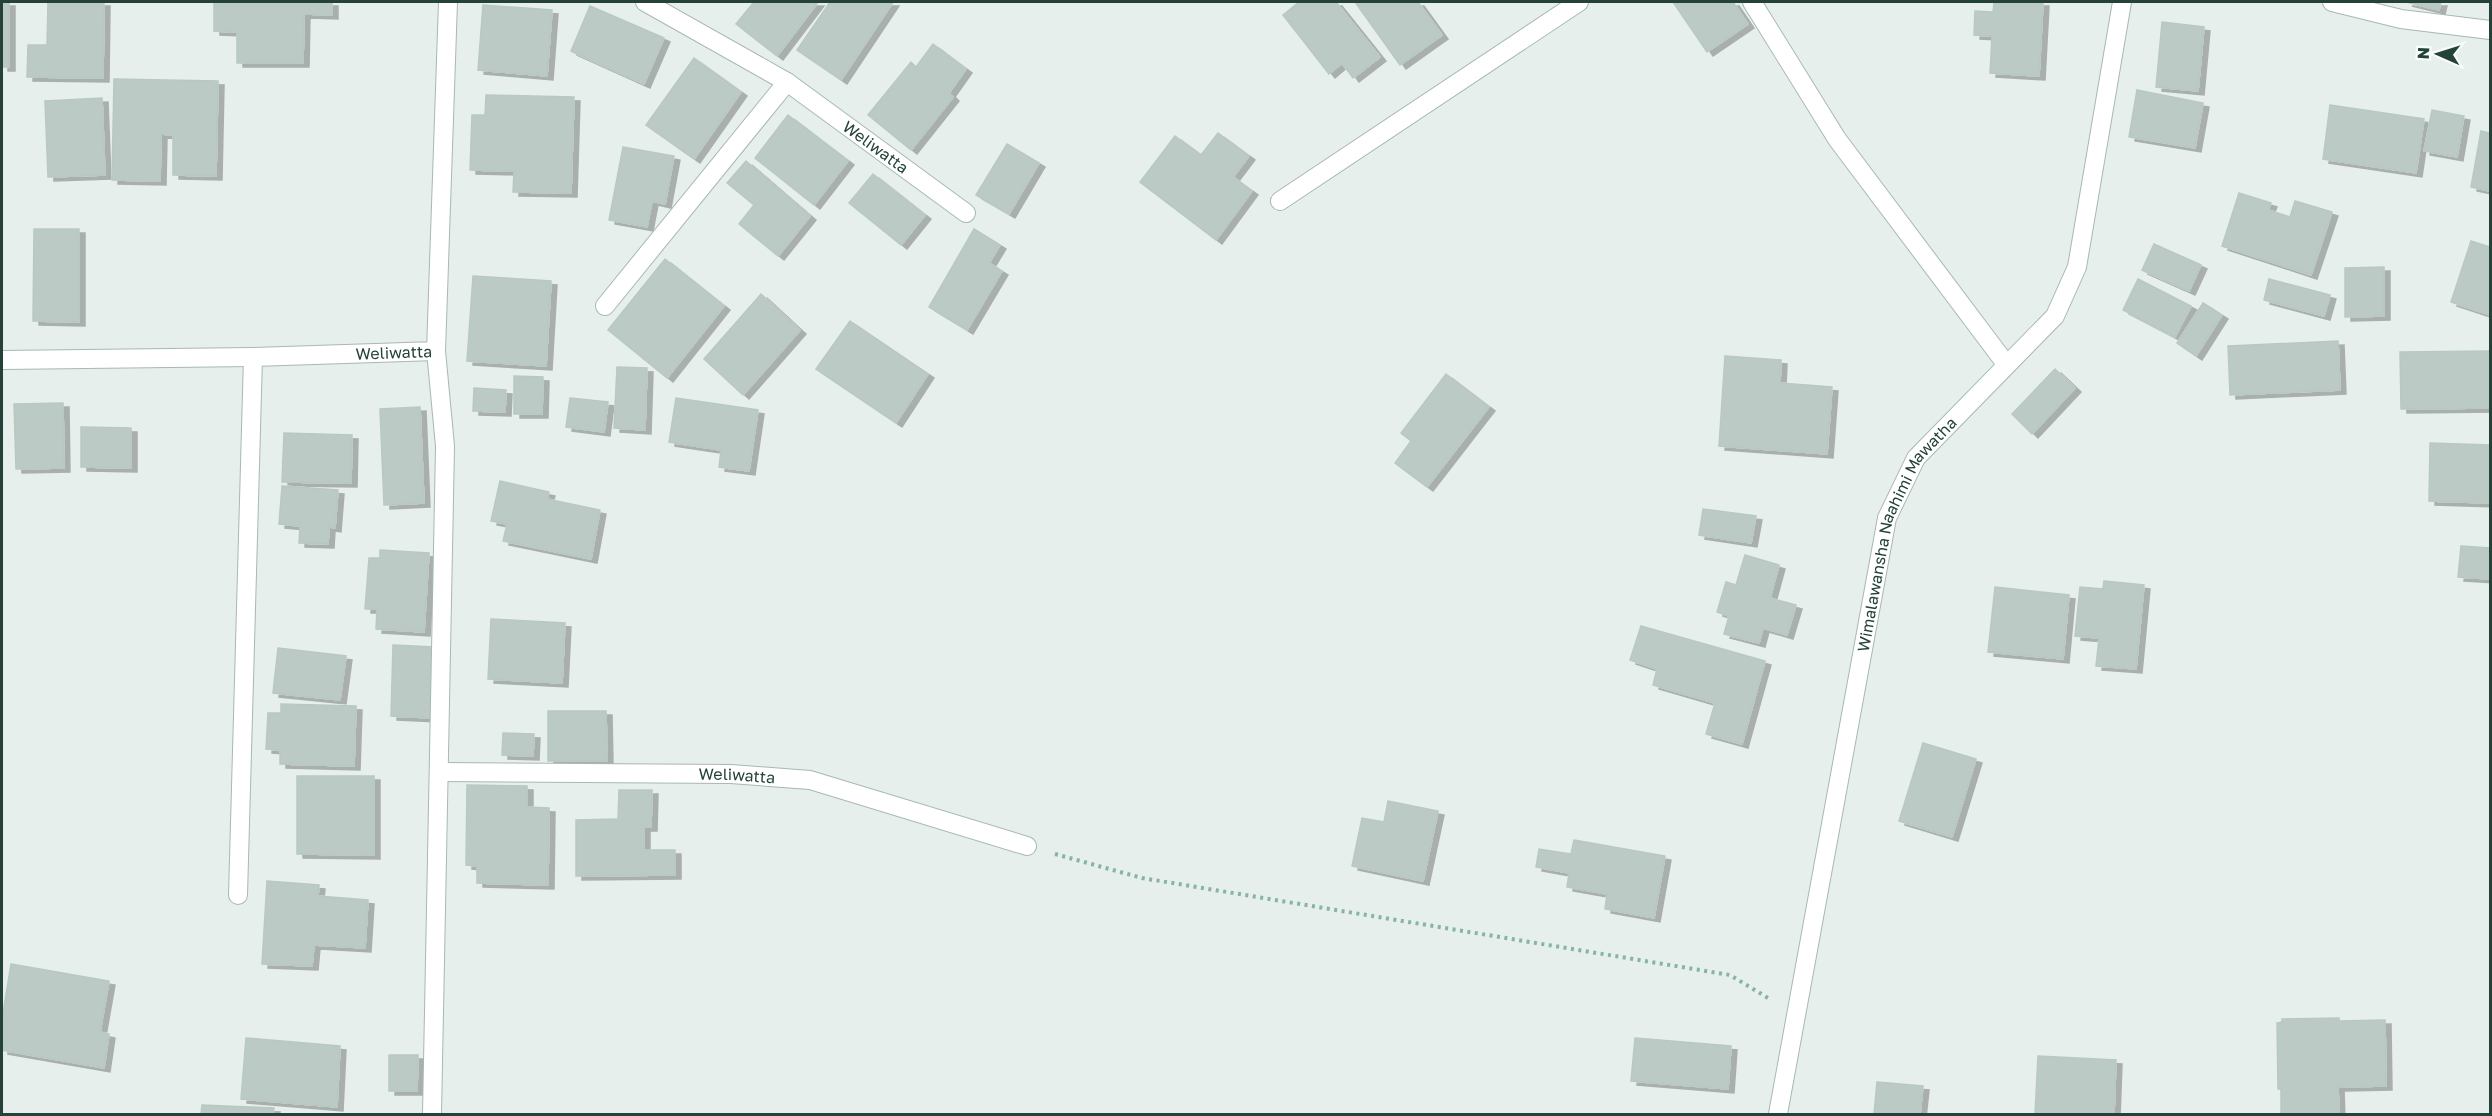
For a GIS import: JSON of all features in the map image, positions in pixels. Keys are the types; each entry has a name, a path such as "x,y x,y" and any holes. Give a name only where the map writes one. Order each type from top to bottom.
{"street":[{"name":"Weliwatta","path":"2,360 253,357 436,351 448,2"},
{"name":"Weliwatta","path":"645,2 787,82 966,213"},
{"path":"1280,201 1579,2"},
{"path":"1752,2 1837,139 2006,364"},
{"name":"Wimalawansha Naahimi Mawatha","path":"1779,1114 1887,518 1916,458 2055,316 2078,267 2122,2"},
{"path":"2332,2 2401,19 2490,30"},
{"path":"605,306 787,82"},
{"path":"432,1114 446,446 436,351"},
{"path":"238,895 253,357"},
{"name":"Weliwatta","path":"439,772 732,774 810,780 1028,846"}],"path":[{"path":"1028,846 1142,878 1730,975 1797,1015"}],"building":[{"path":"2,2 9,2 9,67 2,67"},
{"path":"48,2 104,2 103,78 27,77 28,45 47,45"},
{"path":"214,2 332,2 332,15 304,14 303,63 237,63 237,32 214,31"},
{"path":"754,2 818,2 777,56 736,24"},
{"path":"830,2 893,2 841,80 797,50"},
{"path":"1299,2 1336,2 1380,57 1353,78 1342,63 1329,74 1283,15"},
{"path":"1355,2 1418,2 1442,35 1400,65"},
{"path":"1673,2 1733,2 1748,24 1707,52"},
{"path":"1994,2 2043,2 2039,76 1990,73 1992,36 1974,35 1975,11 1993,12"},
{"path":"2406,2 2441,2 2439,10"},
{"path":"483,5 552,10 547,76 478,70"},
{"path":"590,6 664,38 644,84 571,51"},
{"path":"2162,22 2204,27 2198,91 2156,87"},
{"path":"933,44 966,69 949,93 953,97 911,150 868,115 911,62 916,67"},
{"path":"694,58 741,92 694,159 646,125"},
{"path":"114,79 218,81 216,176 173,175 173,135 161,134 160,181 112,180"},
{"path":"2137,90 2203,103 2195,148 2129,137"},
{"path":"486,95 574,97 571,193 513,192 514,171 470,170 472,115 485,115"},
{"path":"102,98 105,175 48,177 45,101"},
{"path":"2330,105 2424,119 2416,173 2323,159"},
{"path":"2432,110 2464,116 2457,157 2424,151"},
{"path":"788,115 848,161 814,205 755,158"},
{"path":"2481,131 2490,133 2490,191 2471,187"},
{"path":"1218,133 1249,156 1233,177 1252,191 1216,240 1140,182 1175,136 1201,155"},
{"path":"1007,144 1039,163 1009,214 976,195"},
{"path":"623,147 674,156 665,204 652,201 647,227 609,220"},
{"path":"746,161 810,216 778,256 739,224 754,205 727,183"},
{"path":"873,174 925,215 901,245 849,203"},
{"path":"2239,193 2271,203 2268,210 2290,217 2295,201 2332,212 2311,275 2222,246"},
{"path":"34,229 79,229 79,322 33,321"},
{"path":"974,229 1000,245 989,263 1002,271 967,330 929,307"},
{"path":"2471,241 2490,247 2490,315 2451,302"},
{"path":"2154,244 2201,265 2189,291 2142,270"},
{"path":"665,259 724,306 667,378 608,330"},
{"path":"2384,267 2384,316 2345,317 2345,268"},
{"path":"473,276 551,281 546,366 467,361"},
{"path":"2138,279 2191,306 2175,337 2123,310"},
{"path":"2269,279 2330,295 2324,316 2264,300"},
{"path":"761,294 800,330 743,395 704,359"},
{"path":"2203,303 2222,315 2196,356 2177,343"},
{"path":"850,321 928,374 896,423 816,369"},
{"path":"2338,341 2340,390 2230,395 2228,346"},
{"path":"2490,351 2490,408 2401,409 2400,352"},
{"path":"1725,356 1781,360 1780,383 1832,387 1827,454 1719,446"},
{"path":"617,367 647,368 645,430 614,428"},
{"path":"2055,369 2075,388 2032,434 2012,414"},
{"path":"1446,374 1489,407 1427,487 1395,463 1411,441 1401,433"},
{"path":"514,376 543,377 542,414 514,414"},
{"path":"474,388 506,390 505,412 473,411"},
{"path":"570,398 608,402 604,432 566,427"},
{"path":"676,398 758,410 749,471 719,467 721,450 669,442"},
{"path":"63,403 64,468 16,469 14,404"},
{"path":"420,407 424,503 384,505 380,409"},
{"path":"81,427 131,428 131,468 81,467"},
{"path":"284,433 352,435 351,483 282,482"},
{"path":"2430,443 2490,445 2490,503 2429,501"},
{"path":"500,481 549,492 547,499 600,510 591,559 503,541 507,524 491,521"},
{"path":"282,486 338,490 335,528 329,527 328,544 299,543 300,526 279,524"},
{"path":"1703,509 1756,516 1751,543 1699,535"},
{"path":"2461,546 2490,548 2490,579 2458,577"},
{"path":"380,550 429,553 424,632 376,629 377,609 365,609 369,558 380,558"},
{"path":"1745,555 1779,565 1770,598 1796,605 1787,635 1763,628 1759,643 1724,634 1729,616 1717,612 1726,582 1736,585"},
{"path":"2104,581 2144,585 2136,669 2096,666 2099,638 2075,636 2080,587 2103,589"},
{"path":"1995,587 2069,595 2063,659 1988,652"},
{"path":"491,619 565,623 562,683 488,679"},
{"path":"1641,626 1765,661 1742,744 1706,734 1715,703 1653,685 1657,669 1630,660"},
{"path":"393,645 434,647 432,718 391,716"},
{"path":"278,648 346,656 340,700 273,693"},
{"path":"281,704 356,706 354,766 280,764 280,750 266,749 268,713 281,713"},
{"path":"548,711 606,711 607,761 548,761"},
{"path":"503,733 534,734 533,756 502,755"},
{"path":"1923,743 1976,759 1952,837 1899,821"},
{"path":"297,776 374,776 374,855 297,854"},
{"path":"467,785 527,786 527,807 549,808 548,885 477,883 477,866 466,865"},
{"path":"619,790 652,790 651,827 644,827 644,850 675,850 675,875 576,876 576,820 618,819"},
{"path":"1388,801 1438,811 1423,881 1352,866 1362,818 1384,822"},
{"path":"1574,840 1665,856 1654,918 1605,909 1607,894 1567,887 1569,873 1536,867 1539,849 1571,854"},
{"path":"267,881 319,885 318,896 368,900 365,948 314,945 312,966 262,964"},
{"path":"11,964 109,981 100,1032 109,1034 104,1068 2,1050 2,1019"},
{"path":"2339,1018 2339,1021 2385,1020 2386,1086 2338,1087 2339,1114 2281,1114 2281,1089 2278,1089 2277,1023 2282,1022 2282,1019"},
{"path":"246,1038 340,1046 337,1107 241,1099"},
{"path":"1635,1038 1731,1046 1728,1089 1631,1081"},
{"path":"389,1055 418,1055 417,1091 389,1091"},
{"path":"2038,1056 2116,1060 2114,1114 2035,1114"},
{"path":"1877,1082 1923,1086 1920,1114 1874,1114"},
{"path":"202,1105 274,1108 273,1114 201,1114"}]}
